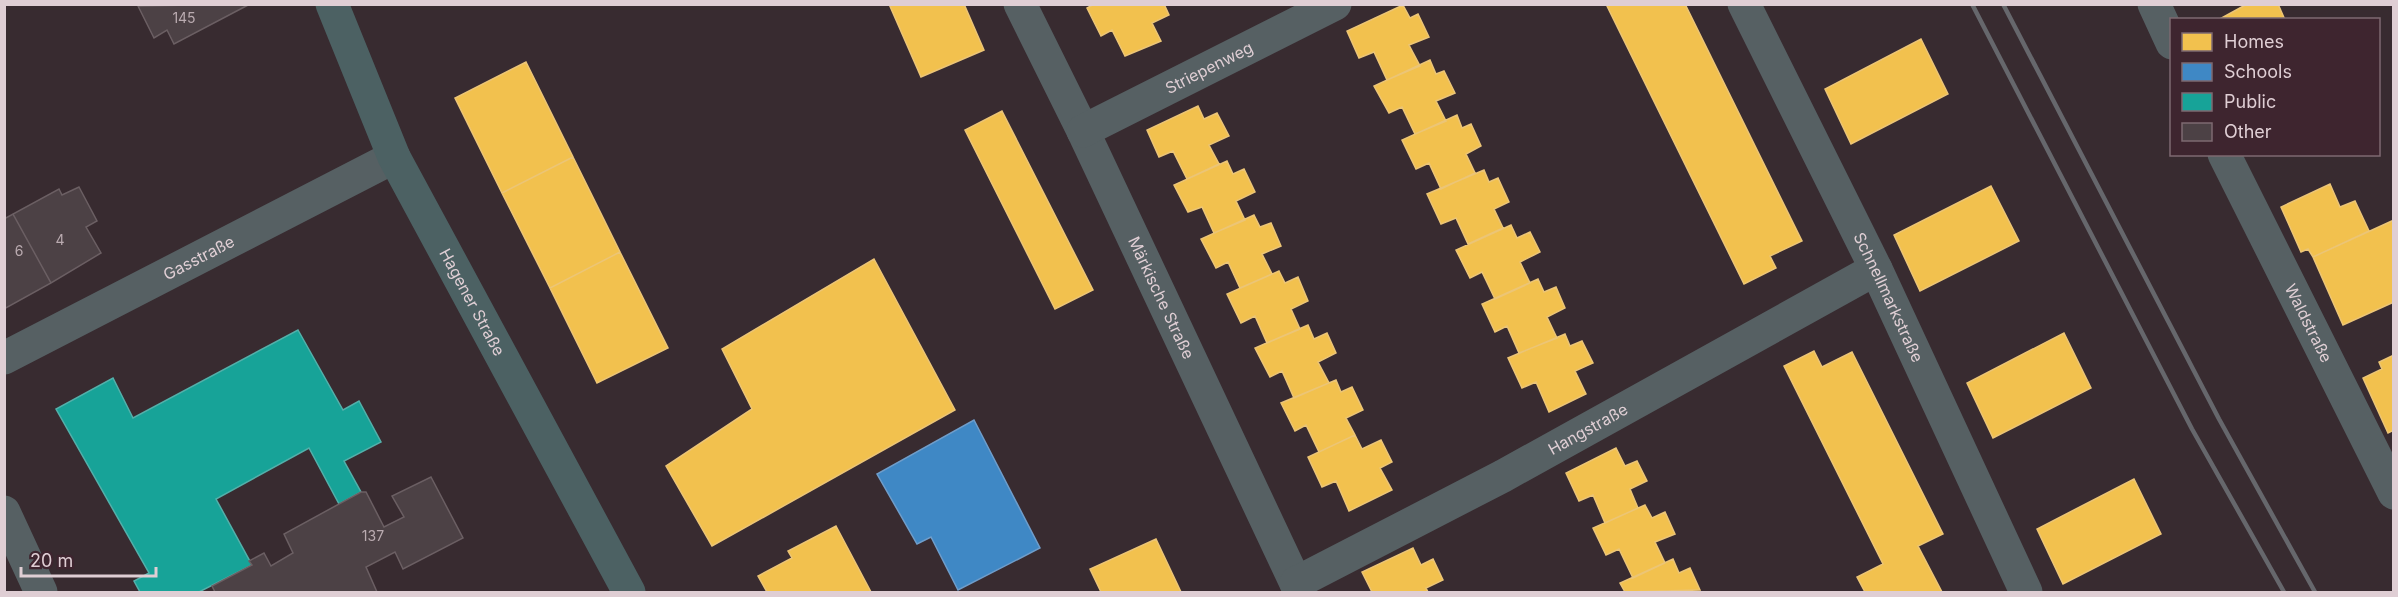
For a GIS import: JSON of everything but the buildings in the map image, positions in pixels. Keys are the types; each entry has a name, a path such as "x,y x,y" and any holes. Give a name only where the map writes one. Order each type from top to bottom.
{"main road":[{"name":"Hagener Straße","path":"332,4 394,157 629,592"}],"street":[{"name":"Märkische Straße","path":"1020,4 1083,131 1298,588"},
{"name":"Striepenweg","path":"1083,131 1335,4"},
{"name":"Schnellmarkstraße","path":"1744,4 1876,269 2026,592"},
{"path":"2154,4 2170,39"},
{"name":"Waldstraße","path":"2224,156 2394,493"},
{"name":"Gasstraße","path":"4,358 394,157"},
{"name":"Hangstraße","path":"1298,588 1876,269"},
{"path":"4,512 41,592"}],"railway":[{"path":"1972,4 2192,429 2284,592"},
{"path":"2003,4 2219,419 2315,592"}]}
